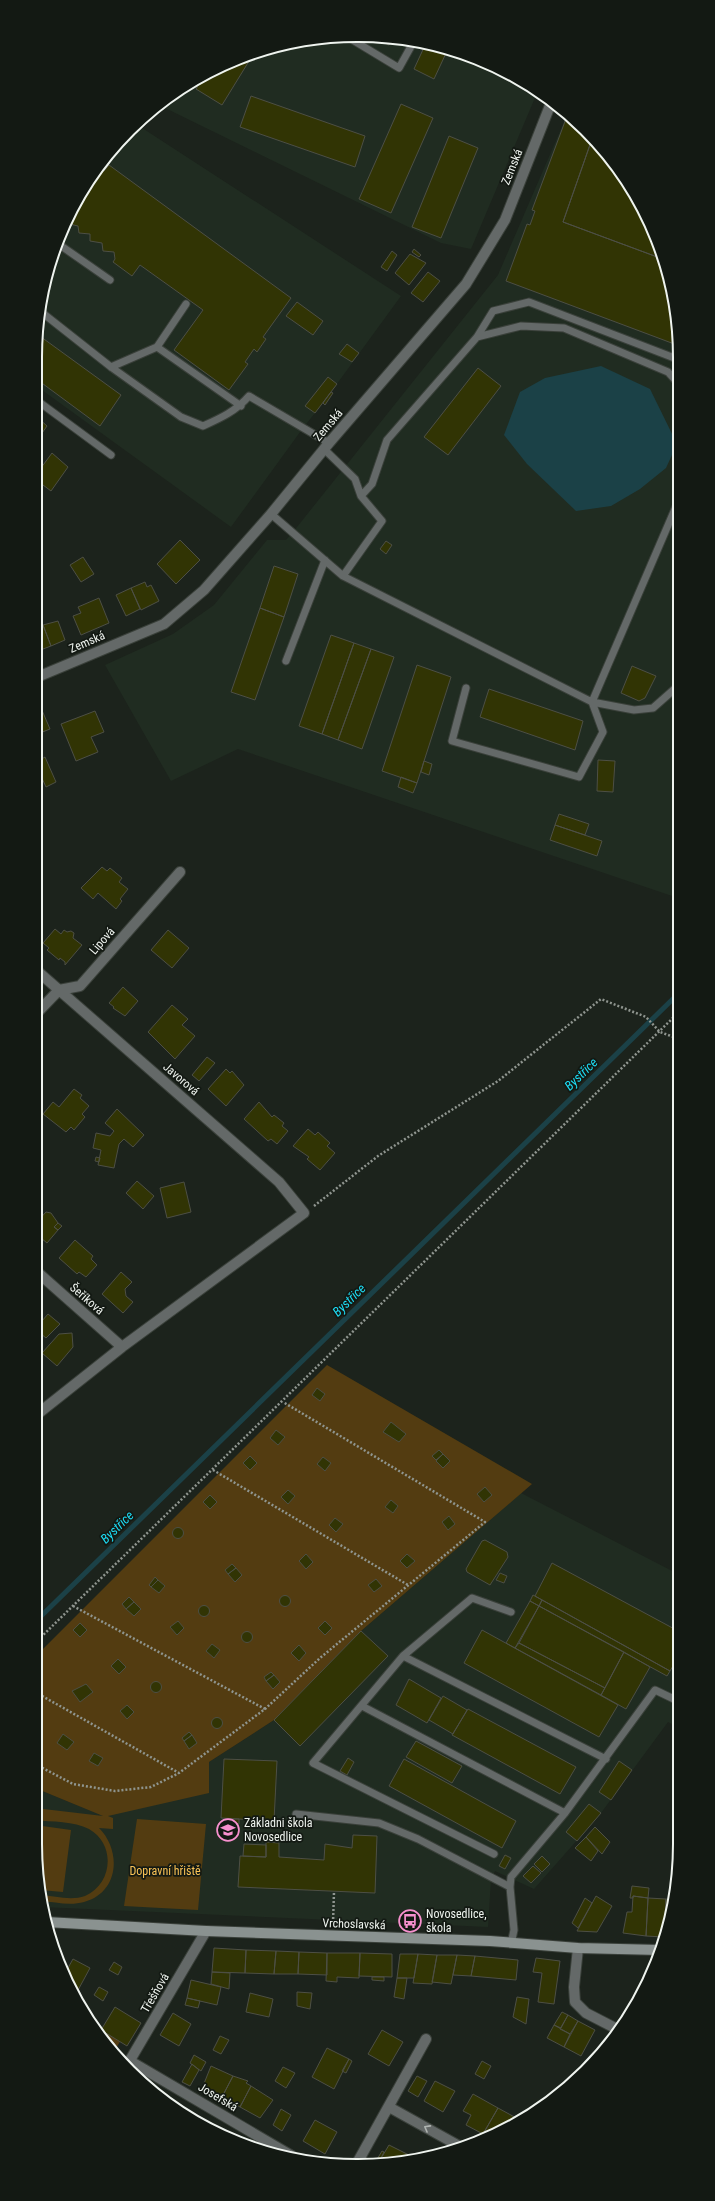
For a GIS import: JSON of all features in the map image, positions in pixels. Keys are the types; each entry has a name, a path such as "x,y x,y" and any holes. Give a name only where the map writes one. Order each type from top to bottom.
{"street":[{"name":"Zemská","path":"42,675 164,624 204,590 271,514 327,446 466,284 505,220 550,107"},
{"name":"Lipová","path":"59,990 80,986 180,872"},
{"name":"Javorová","path":"42,975 279,1182 304,1213"},
{"path":"42,1008 59,990"},
{"path":"42,1410 122,1347 304,1213"},
{"name":"Šeříková","path":"42,1276 122,1347"},
{"name":"Vrchoslavská","path":"52,1922 206,1931 490,1941 511,1944 578,1948 654,1950"},
{"name":"Třešňová","path":"129,2062 206,1931"},
{"path":"578,1948 574,1987 575,2002 586,2013 614,2027"},
{"path":"359,2159 426,2039"},
{"name":"Josefská","path":"135,2068 279,2149"},
{"path":"389,2107 454,2143"}],"lane":[{"path":"356,42 399,68 411,47"},
{"path":"62,247 110,280"},
{"path":"361,496 372,484 387,440 477,337 493,311 529,302 673,357"},
{"path":"111,367 157,348 186,304"},
{"path":"45,315 111,367 181,417 203,426 228,415 241,406 249,396 327,446 356,479 361,496 382,521 343,576"},
{"path":"477,337 521,326 564,328 668,372 673,378"},
{"path":"157,348 241,406"},
{"path":"42,404 111,455"},
{"path":"271,514 343,576 592,702 634,710 653,708 673,690"},
{"path":"466,688 452,741 579,777 602,732 592,702 673,514"},
{"path":"286,661 325,560"},
{"path":"494,1854 313,1763 403,1656 472,1598 511,1612"},
{"path":"403,1656 606,1759"},
{"path":"511,1944 514,1930 510,1887 511,1877 565,1813 606,1759 654,1690 673,1699"},
{"path":"362,1706 565,1813"},
{"path":"296,1814 379,1823 418,1839 510,1887"}],"path":[{"path":"304,1213 378,1156 498,1081 601,999 646,1018 660,1032 673,1037"},
{"path":"42,1636 283,1402 673,1018"},
{"path":"42,1768 73,1784 115,1791 151,1787 179,1773 265,1709 320,1658 485,1522 283,1402"},
{"path":"213,1470 408,1585"},
{"path":"73,1606 265,1709"},
{"path":"42,1696 179,1773"},
{"path":"333,1923 334,1892"}],"shaded area":[{"path":"358,42 419,48 459,59 497,75 535,97 471,249 441,243 164,108 200,84 237,66 276,53 316,45"},
{"path":"565,119 595,149 620,182 631,200 649,237 656,256 667,296 670,316 673,358 673,896 238,749 171,781 105,665 173,634 214,605 267,540 286,540 498,275"},
{"path":"141,127 401,296 331,392 333,393 325,405 323,403 303,428 231,527 42,390 43,337 48,296 66,237 84,200 95,182 120,149"},
{"path":"521,1493 673,1571 673,1724 668,1722 601,1813 534,1889 495,1871 491,1879 488,1927 49,1907 43,1864 42,1791 106,1817 209,1762 274,1720 361,1631"}],"green space":[{"path":"327,1365 532,1484 361,1631 274,1720 209,1762 209,1793 108,1816 113,1818 113,1829 99,1828 106,1837 114,1859 110,1881 104,1890 96,1897 79,1903 68,1904 48,1902 47,1896 74,1898 85,1896 94,1890 101,1883 106,1873 108,1864 104,1844 98,1836 83,1826 70,1823 42,1821 42,1809 103,1816 42,1791 42,1650"},
{"name":"Dopravní hřiště","path":"137,1819 206,1824 198,1910 124,1906"},
{"path":"42,1826 71,1830 63,1892 46,1891 43,1864"},
{"path":"103,2030 121,2040 116,2048"}],"water":[{"path":"601,366 650,389 673,436 673,453 666,468 640,489 611,506 576,511 527,464 504,435 520,392 545,378"}],"building":[{"path":"423,49 445,55 434,79 414,69"},
{"path":"249,62 222,105 196,89 200,84"},
{"path":"251,96 365,136 355,167 240,127"},
{"path":"401,104 433,118 391,213 359,199"},
{"path":"566,120 590,144 563,222 656,257 667,296 672,343 506,281 527,224 530,225 535,211 532,210"},
{"path":"449,136 478,148 441,238 412,227"},
{"path":"590,144 608,165 631,200 649,237 656,257 563,222"},
{"path":"109,165 291,298 263,337 266,339 257,352 254,349 245,362 248,364 229,390 174,350 203,310 140,265 132,276 113,262 115,259 114,252 103,251 102,243 90,241 90,234 79,233 78,226 72,225 84,200"},
{"path":"414,249 421,255 419,257 412,252"},
{"path":"392,251 397,255 387,271 381,267"},
{"path":"410,254 426,263 409,285 395,273"},
{"path":"428,272 440,281 423,302 411,293"},
{"path":"297,302 323,321 313,335 286,316"},
{"path":"43,338 121,395 100,426 42,383"},
{"path":"347,344 359,353 352,362 339,354"},
{"path":"478,368 501,386 448,455 424,437"},
{"path":"328,377 337,384 315,413 305,406"},
{"path":"331,392 333,393 325,405 323,403"},
{"path":"42,422 47,426 42,433"},
{"path":"52,453 68,467 51,491 42,484 42,467"},
{"path":"180,540 200,560 176,584 157,564"},
{"path":"386,541 392,545 386,554 380,549"},
{"path":"83,557 94,574 81,582 70,565"},
{"path":"274,566 298,574 284,617 260,608"},
{"path":"145,582 147,587 151,585 159,601 141,610 131,588"},
{"path":"131,588 140,609 126,616 116,595"},
{"path":"99,598 109,623 81,635 73,616 81,613 78,607"},
{"path":"260,608 284,617 255,700 231,692"},
{"path":"58,621 65,640 51,646 43,625"},
{"path":"42,625 51,646 42,649"},
{"path":"331,635 354,643 322,734 299,726"},
{"path":"354,643 371,649 338,740 322,734"},
{"path":"371,649 394,657 362,749 338,740"},
{"path":"417,665 451,677 417,783 382,771"},
{"path":"632,666 656,676 645,698 639,701 621,693"},
{"path":"489,689 583,721 575,750 480,717"},
{"path":"42,710 50,729 42,732"},
{"path":"95,711 104,732 91,737 98,752 76,761 61,724"},
{"path":"45,757 56,782 46,787 42,778 42,759"},
{"path":"598,760 615,761 613,792 597,791"},
{"path":"424,761 432,764 429,775 421,772"},
{"path":"401,777 417,783 413,793 398,787"},
{"path":"559,814 589,824 585,835 555,825"},
{"path":"555,825 602,841 597,856 550,840"},
{"path":"102,867 107,871 110,868 122,878 119,882 128,889 120,899 122,901 116,909 98,893 93,899 81,888"},
{"path":"55,929 61,934 64,930 67,932 71,931 74,933 73,938 82,945 65,965 65,962 60,958 59,960 47,950 49,948 43,943"},
{"path":"168,930 189,948 172,968 151,950"},
{"path":"123,987 138,1001 125,1016 113,1008 114,1007 109,1003"},
{"path":"172,1005 188,1019 182,1025 195,1036 175,1059 148,1032"},
{"path":"207,1057 215,1063 199,1081 192,1075"},
{"path":"226,1069 230,1073 232,1071 244,1085 226,1106 208,1089"},
{"path":"74,1089 82,1095 80,1098 89,1106 82,1114 85,1117 74,1130 71,1127 66,1132 43,1114 53,1102 59,1107"},
{"path":"259,1102 272,1117 274,1115 284,1123 282,1126 288,1131 277,1144 271,1139 268,1141 244,1119"},
{"path":"117,1109 144,1135 133,1147 124,1139 119,1144 114,1168 98,1165 101,1150 93,1148 96,1133 110,1136 114,1131 105,1123"},
{"path":"308,1129 315,1135 318,1132 330,1143 327,1146 335,1153 320,1170 307,1159 309,1157 293,1146"},
{"path":"96,1157 100,1158 99,1162 95,1161"},
{"path":"137,1181 154,1196 143,1209 126,1193"},
{"path":"184,1182 191,1212 167,1218 160,1188"},
{"path":"46,1212 51,1213 58,1223 54,1227 58,1230 47,1243 42,1239 42,1216"},
{"path":"58,1223 62,1226 58,1230 54,1227"},
{"path":"75,1240 93,1256 91,1259 97,1265 86,1277 79,1272 77,1274 59,1258"},
{"path":"121,1272 132,1282 125,1289 126,1296 133,1302 123,1313 102,1294"},
{"path":"48,1314 60,1324 46,1338 42,1335 42,1321"},
{"path":"72,1333 73,1347 57,1366 42,1353 59,1334"},
{"path":"317,1388 325,1394 320,1401 312,1395"},
{"path":"391,1422 406,1434 399,1442 383,1432"},
{"path":"276,1430 285,1437 278,1445 270,1438"},
{"path":"439,1450 443,1454 436,1460 432,1456"},
{"path":"443,1454 450,1461 443,1468 436,1461"},
{"path":"250,1456 257,1463 250,1470 243,1463"},
{"path":"323,1457 331,1463 325,1471 317,1464"},
{"path":"485,1487 492,1495 484,1502 477,1494"},
{"path":"288,1490 295,1496 288,1504 281,1497"},
{"path":"210,1495 217,1502 210,1509 203,1502"},
{"path":"391,1500 398,1506 393,1513 385,1507"},
{"path":"449,1516 455,1524 448,1530 442,1522"},
{"path":"335,1518 343,1524 336,1532 329,1525"},
{"path":"178,1527 182,1529 184,1533 182,1537 178,1539 174,1537 172,1533 174,1529"},
{"path":"485,1540 507,1552 508,1557 490,1585 467,1572 466,1569 482,1541"},
{"path":"306,1554 313,1562 306,1569 299,1561"},
{"path":"407,1554 415,1561 407,1568 400,1561"},
{"path":"552,1563 673,1628 673,1666 670,1671 535,1596"},
{"path":"232,1564 236,1568 228,1574 225,1570"},
{"path":"236,1568 242,1575 235,1582 228,1574"},
{"path":"500,1573 507,1576 504,1583 496,1580"},
{"path":"155,1577 158,1580 151,1587 149,1585"},
{"path":"376,1579 382,1586 374,1592 368,1585"},
{"path":"158,1580 165,1586 159,1593 151,1587"},
{"path":"285,1595 289,1597 291,1601 289,1605 285,1607 281,1605 279,1601 281,1597"},
{"path":"533,1595 542,1600 539,1606 530,1601"},
{"path":"129,1597 134,1602 126,1609 122,1604"},
{"path":"542,1600 670,1671 667,1676 539,1606"},
{"path":"530,1601 539,1606 515,1648 506,1643"},
{"path":"134,1602 141,1609 134,1616 126,1609"},
{"path":"204,1605 208,1607 210,1611 208,1615 204,1617 200,1615 198,1611 200,1607"},
{"path":"539,1606 624,1652 605,1688 519,1643"},
{"path":"178,1621 184,1628 177,1635 170,1627"},
{"path":"325,1621 332,1628 325,1635 318,1628"},
{"path":"80,1623 87,1630 80,1637 73,1630"},
{"path":"482,1630 618,1705 599,1737 464,1663"},
{"path":"247,1631 251,1633 253,1637 251,1641 247,1643 243,1641 241,1637 243,1633"},
{"path":"361,1631 388,1656 300,1746 274,1720"},
{"path":"519,1643 605,1688 601,1695 515,1648"},
{"path":"212,1644 220,1650 214,1658 206,1651"},
{"path":"299,1645 306,1653 299,1661 291,1653"},
{"path":"624,1652 650,1667 626,1709 601,1695"},
{"path":"118,1659 126,1667 119,1674 111,1666"},
{"path":"271,1672 274,1675 266,1681 264,1677"},
{"path":"274,1675 280,1682 273,1689 266,1681"},
{"path":"409,1679 441,1698 427,1723 396,1705"},
{"path":"156,1681 160,1683 162,1687 160,1691 156,1693 152,1691 150,1687 152,1683"},
{"path":"86,1684 93,1692 80,1702 72,1691"},
{"path":"443,1696 467,1710 453,1734 429,1720"},
{"path":"127,1705 134,1712 127,1719 120,1711"},
{"path":"468,1709 576,1767 560,1794 452,1735"},
{"path":"217,1717 221,1719 223,1723 221,1727 217,1729 213,1727 211,1723 213,1719"},
{"path":"189,1732 192,1735 184,1741 182,1738"},
{"path":"63,1734 74,1742 67,1750 57,1743"},
{"path":"192,1735 197,1743 189,1749 184,1741"},
{"path":"416,1741 462,1766 452,1783 406,1757"},
{"path":"94,1753 103,1758 98,1766 89,1761"},
{"path":"348,1758 354,1762 347,1775 340,1771"},
{"path":"224,1759 277,1761 274,1821 221,1818"},
{"path":"404,1759 516,1821 502,1848 389,1786"},
{"path":"619,1761 632,1770 611,1800 599,1792"},
{"path":"589,1804 601,1813 577,1841 566,1832"},
{"path":"233,1819 239,1819 239,1824 233,1824"},
{"path":"595,1827 610,1842 602,1854 586,1837"},
{"path":"353,1835 377,1836 375,1893 238,1887 240,1856 266,1857 266,1842 279,1843 279,1857 324,1860 325,1844 352,1848"},
{"path":"586,1837 598,1851 591,1861 575,1848"},
{"path":"244,1844 266,1845 266,1857 243,1856"},
{"path":"505,1855 511,1858 505,1869 499,1866"},
{"path":"542,1856 550,1864 542,1872 534,1864"},
{"path":"533,1866 541,1873 531,1883 523,1876"},
{"path":"632,1886 649,1888 648,1898 633,1896 633,1898 630,1898"},
{"path":"596,1896 612,1906 597,1932 577,1931"},
{"path":"633,1896 648,1898 646,1936 623,1933 627,1912 632,1912"},
{"path":"585,1898 592,1903 578,1928 572,1923"},
{"path":"648,1898 666,1899 665,1912 658,1937 646,1936"},
{"path":"666,1899 668,1899 667,1905 665,1912"},
{"path":"214,1948 246,1950 245,1973 212,1972"},
{"path":"246,1950 276,1951 274,1974 245,1973"},
{"path":"276,1951 299,1952 298,1974 274,1974"},
{"path":"299,1952 327,1953 327,1975 298,1974"},
{"path":"327,1953 360,1953 359,1978 337,1977 337,1982 326,1981"},
{"path":"360,1953 392,1954 392,1977 359,1976"},
{"path":"400,1954 418,1954 414,1978 397,1978"},
{"path":"418,1954 437,1955 432,1984 413,1983"},
{"path":"437,1955 457,1955 451,1984 432,1982"},
{"path":"457,1955 475,1956 471,1976 453,1975"},
{"path":"475,1956 518,1960 516,1980 471,1976"},
{"path":"536,1958 560,1961 554,2004 538,2002 542,1973 533,1972"},
{"path":"73,1959 90,1968 78,1990 75,1983 68,1968"},
{"path":"114,1962 122,1967 118,1975 109,1970"},
{"path":"212,1972 230,1973 229,1989 211,1984"},
{"path":"372,1977 384,1977 384,1981 372,1980"},
{"path":"397,1978 407,1978 404,1999 394,1997"},
{"path":"191,1980 221,1987 217,2005 187,1998"},
{"path":"99,1987 108,1992 103,2001 94,1995"},
{"path":"297,1992 312,1993 310,2009 297,2006"},
{"path":"250,1993 273,1999 269,2017 246,2012"},
{"path":"517,1997 529,1999 526,2024 513,2017"},
{"path":"187,1998 200,2001 198,2008 185,2005"},
{"path":"115,2007 141,2023 127,2046 104,2032 102,2029"},
{"path":"562,2012 568,2015 561,2028 554,2025"},
{"path":"173,2013 191,2024 179,2046 160,2035"},
{"path":"568,2015 578,2021 570,2034 560,2029"},
{"path":"578,2021 595,2030 581,2056 564,2047"},
{"path":"554,2025 570,2034 564,2047 547,2038"},
{"path":"382,2030 403,2042 389,2066 368,2054"},
{"path":"220,2036 229,2040 221,2054 213,2050"},
{"path":"327,2048 349,2059 334,2089 312,2077"},
{"path":"194,2055 206,2062 201,2071 190,2063"},
{"path":"349,2059 352,2061 346,2073 342,2071"},
{"path":"482,2061 491,2066 484,2079 475,2074"},
{"path":"192,2064 199,2070 190,2086 182,2082"},
{"path":"211,2066 233,2076 222,2097 203,2086"},
{"path":"283,2067 295,2073 286,2088 275,2081"},
{"path":"233,2076 248,2081 246,2083 251,2086 240,2107 222,2097"},
{"path":"417,2076 427,2081 418,2097 408,2091"},
{"path":"435,2081 455,2091 443,2112 424,2101"},
{"path":"251,2086 273,2100 260,2118 240,2107"},
{"path":"473,2094 498,2108 484,2132 482,2133 466,2125 471,2115 463,2111"},
{"path":"498,2108 515,2117 497,2126 484,2132"},
{"path":"281,2109 291,2115 282,2131 273,2125"},
{"path":"315,2120 337,2132 325,2154 303,2141"},
{"path":"389,2145 408,2155 399,2156 381,2158"},
{"path":"382,2151 384,2152 381,2158 378,2158"}],"waterway":[{"name":"Bystřice","path":"42,1615 673,999"}],"place":[{"name":"Základni škola Novosedlice","path":"228,1830"},
{"name":"Novosedlice, škola","path":"410,1921"}]}
